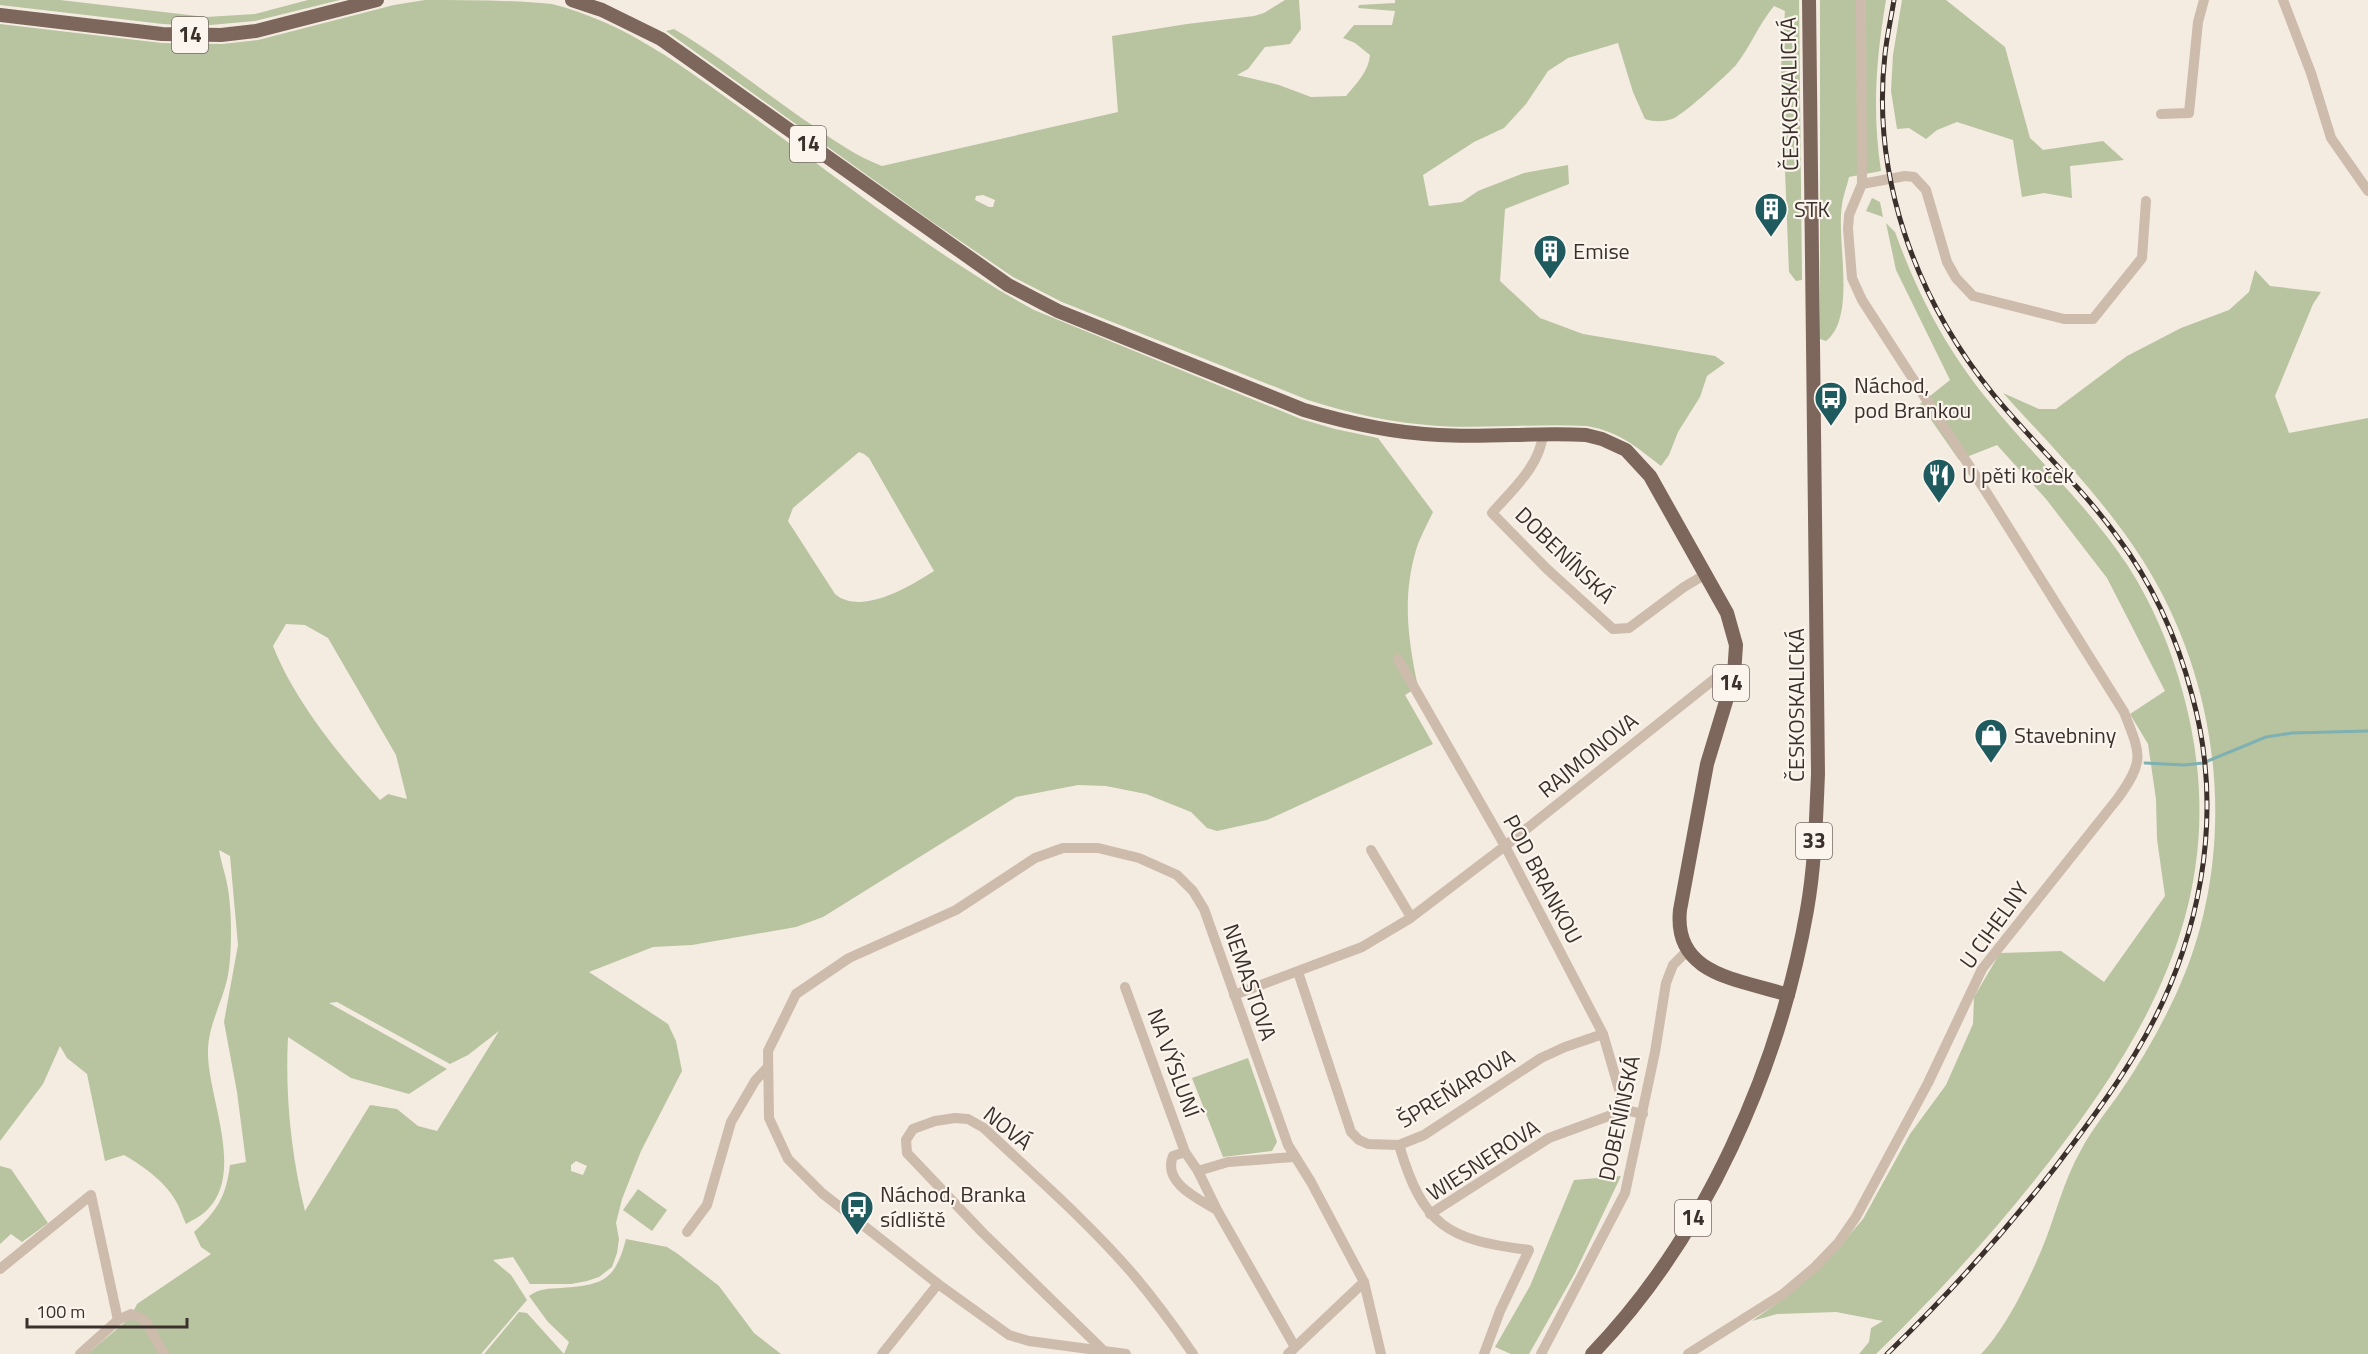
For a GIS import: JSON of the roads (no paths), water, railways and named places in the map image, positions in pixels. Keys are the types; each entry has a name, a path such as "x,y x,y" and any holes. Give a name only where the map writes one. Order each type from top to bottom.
{"main road":[{"name":"14","path":"0,15 162,34 210,35 256,31 377,0"},
{"name":"14","path":"572,0 602,10 661,39 990,273 1058,311 1295,406 1338,420 1438,435 1586,435 1617,445 1631,454 1650,476 1727,613 1736,654 1734,675 1707,764 1680,910 1679,933 1687,951"},
{"name":"ČESKOSKALICKÁ","path":"1592,1354 1656,1276 1684,1233 1749,1109 1788,994 1808,908 1818,774 1809,0"},
{"path":"1687,951 1700,964 1713,972 1788,994"}],"street":[{"path":"1861,0 1862,184 1905,176 1914,177 1926,190 1947,262 1956,278 1973,296 2064,319 2093,319 2142,258 2146,201"},
{"path":"2161,114 2189,113 2198,22 2204,0"},
{"path":"2283,0 2311,72 2331,138 2368,191"},
{"name":"U CIHELNY","path":"1688,1354 1783,1294 1815,1267 1838,1243 1856,1216 1928,1083 1982,969 2118,798 2135,773 2138,756 2124,712 1862,300 1852,278 1848,229 1849,215 1862,184"},
{"name":"DOBENÍNSKÁ","path":"1543,434 1541,447 1533,464 1492,513 1547,569 1613,629 1629,628 1684,587 1706,574"},
{"name":"POD BRANKOU","path":"1398,659 1505,846 1603,1034 1624,1110"},
{"name":"RAJMONOVA","path":"1234,995 1362,947 1411,917 1505,846 1717,677 1724,674 1734,675"},
{"name":"NEMASTOVA","path":"767,1068 768,1051 796,994 849,958 956,910 1035,858 1063,848 1098,848 1139,858 1177,875 1193,891 1204,909 1294,1156 1311,1182 1364,1282 1381,1354"},
{"path":"1371,850 1411,917"},
{"name":"DOBENÍNSKÁ","path":"1541,1354 1625,1193 1643,1114 1666,983 1673,965 1687,951"},
{"name":"ŠPREŇAROVA","path":"1298,972 1351,1132 1359,1140 1368,1144 1399,1145 1424,1135 1541,1058 1603,1034"},
{"name":"NA VÝSLUNÍ","path":"1125,987 1185,1152 1198,1171 1291,1351"},
{"path":"687,1233 707,1205 731,1122 755,1081 767,1068"},
{"path":"767,1068 769,1118 788,1159 822,1192 938,1284 1009,1335 1029,1341 1126,1354"},
{"path":"1624,1110 1643,1114"},
{"name":"WIESNEROVA","path":"1484,1354 1500,1311 1529,1250 1487,1245 1454,1231 1430,1214 1549,1138 1624,1110"},
{"name":"NOVÁ","path":"1103,1350 982,1232 907,1153 906,1140 913,1129 935,1121 955,1118 968,1119 984,1128 1131,1272 1162,1310 1193,1354"},
{"path":"1399,1145 1409,1179 1430,1214"},
{"name":"NA VÝSLUNÍ","path":"1185,1152 1173,1156 1170,1163 1175,1181 1217,1210"},
{"path":"1198,1171 1228,1162 1294,1156"},
{"path":"0,1269 91,1195 118,1320"},
{"path":"1291,1351 1364,1282"},
{"path":"882,1354 938,1284"},
{"path":"80,1354 118,1320 131,1314 145,1320 164,1354"}],"waterway":[{"path":"2145,763 2184,765 2203,763 2266,737 2292,733 2368,731"}],"railway":[{"path":"1887,1354 1974,1264 2035,1193 2096,1113 2135,1054 2158,1013 2191,926 2201,880 2206,834 2207,788 2202,741 2186,673 2171,632 2152,591 2129,553 2102,516 1993,394 1966,357 1921,277 1905,234 1893,191 1885,146 1882,100 1885,54 1894,0"}],"place":[{"name":"STK","path":"1771,238"},
{"name":"Emise","path":"1550,280"},
{"name":"Náchod, pod Brankou","path":"1831,427"},
{"name":"U pěti koček","path":"1939,504"},
{"name":"Stavebniny","path":"1991,764"},
{"name":"Náchod, Branka sídliště","path":"857,1236"}]}
